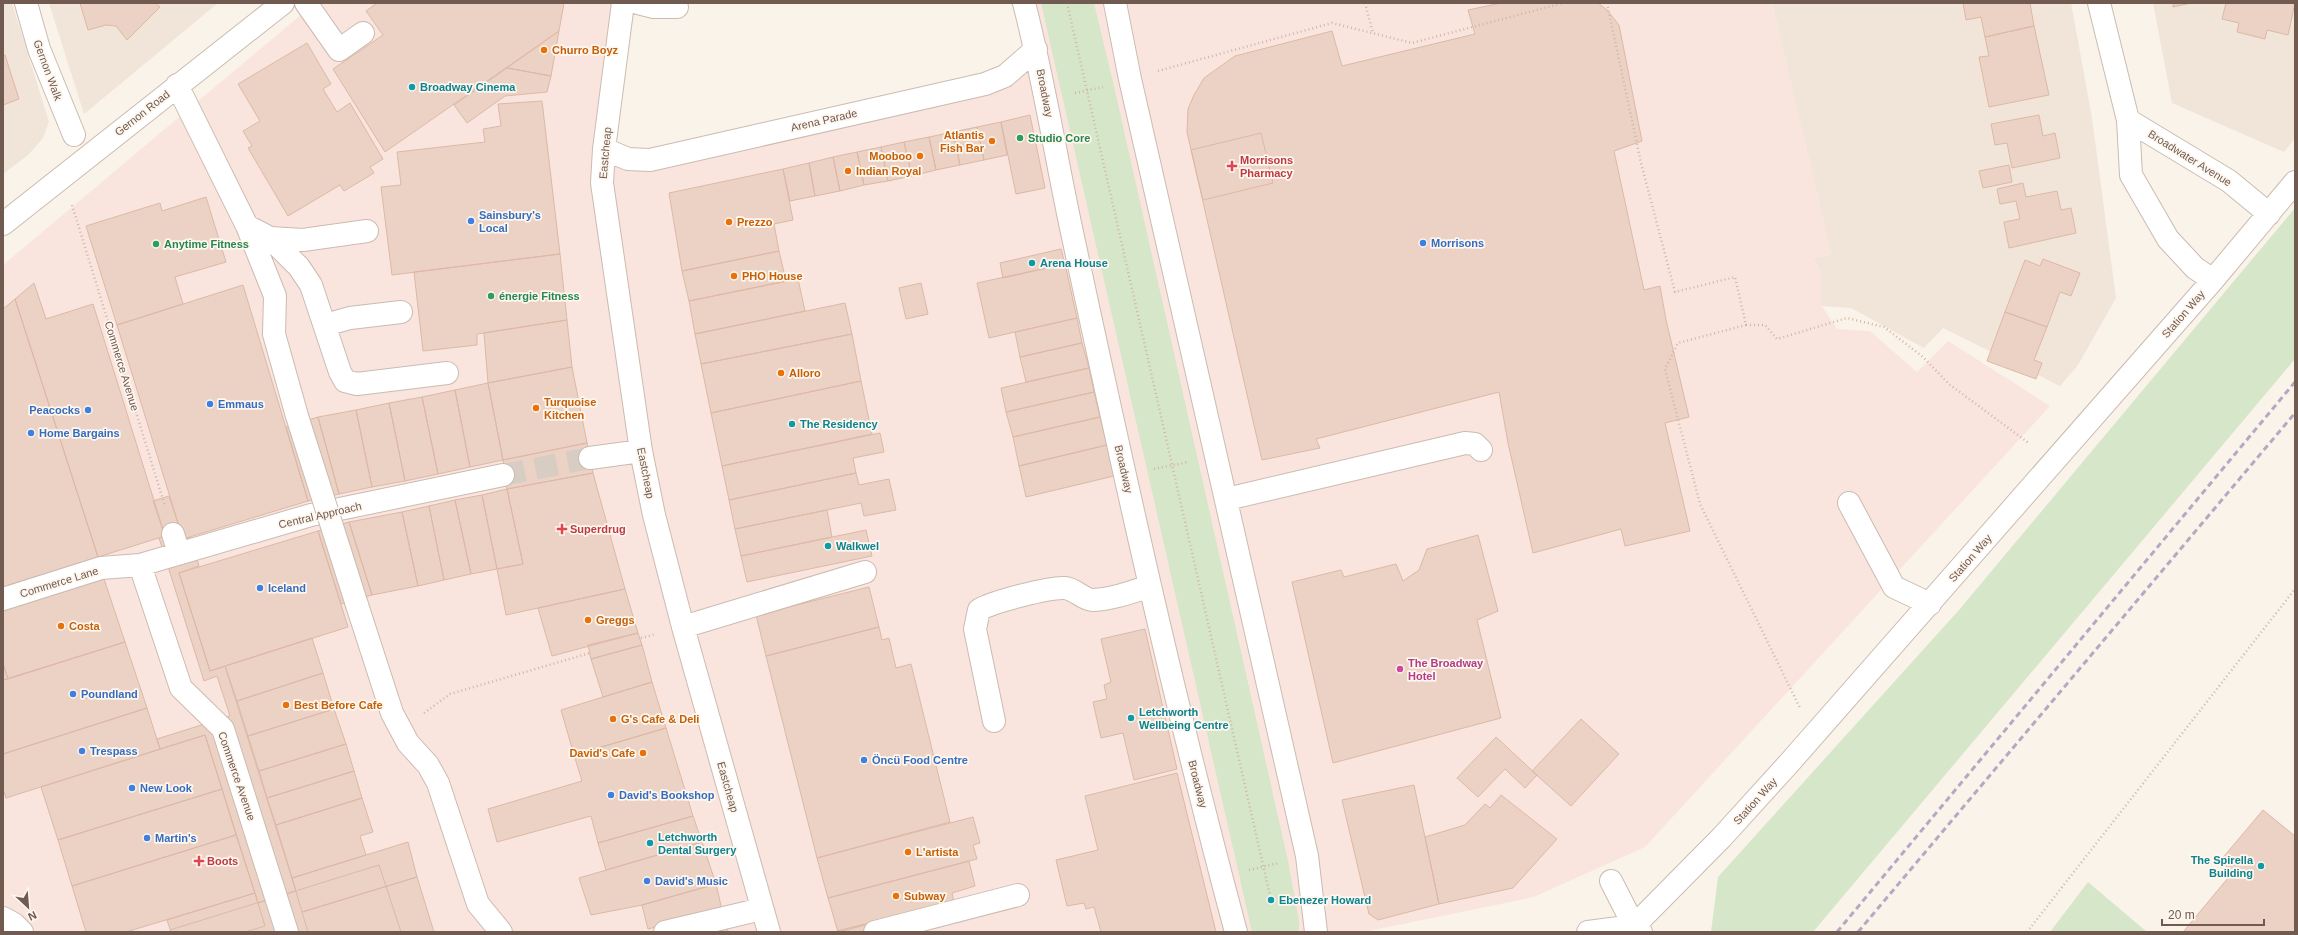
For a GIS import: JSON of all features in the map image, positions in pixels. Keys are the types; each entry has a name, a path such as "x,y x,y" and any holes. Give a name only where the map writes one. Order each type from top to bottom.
{"street":[{"name":"Gernon Walk","path":"26,3 39,49 74,135"},
{"name":"Gernon Road","path":"3,224 177,85 283,3"},
{"path":"306,3 339,50 363,33"},
{"name":"Eastcheap","path":"623,3 604,149 602,183 641,451 654,515 683,627 769,932"},
{"path":"638,3 654,7 677,7"},
{"name":"Broadway","path":"1024,3 1036,49 1072,234 1150,586 1220,874 1236,932"},
{"path":"1115,3 1130,79 1227,499 1307,856 1316,932"},
{"path":"2099,3 2128,120 2131,175 2168,239 2195,268 2213,280"},
{"name":"Arena Parade","path":"604,149 628,159 650,160 969,87 1005,76 1036,49"},
{"path":"177,85 247,226 275,296 274,334 297,416 392,713 408,743 428,765 438,783 478,904 501,932"},
{"name":"Broadwater Avenue","path":"2128,120 2229,181 2269,214"},
{"name":"Station Way","path":"1632,930 1722,837 1930,604 2213,280 2295,182"},
{"path":"247,226 270,238 299,266 311,285 340,372 345,380 357,384 447,373"},
{"path":"270,238 303,240 367,231"},
{"path":"325,325 350,318 401,312"},
{"path":"1227,499 1465,443 1475,444 1481,450"},
{"path":"590,458 641,451"},
{"name":"Central Approach","path":"140,565 176,543 503,475"},
{"path":"1849,503 1894,587 1930,604"},
{"name":"Commerce Lane","path":"3,599 101,568 140,565"},
{"name":"Commerce Avenue","path":"140,565 181,688 223,729 287,932"},
{"path":"683,627 865,572"},
{"path":"994,721 975,629 979,610 988,605 1049,590 1064,588 1075,591 1091,600 1126,594 1150,586"},
{"path":"1588,932 1632,930 1611,881"},
{"path":"875,932 1018,895"},
{"path":"665,932 762,909"},
{"path":"3,918 14,924 22,932"}],"path":[{"path":"1067,3 1088,90 1270,900"},
{"path":"1365,3 1373,33"},
{"path":"1047,100 1130,79 1332,23 1412,43 1563,3"},
{"path":"1607,3 1641,163 1675,292 1735,277 1746,325"},
{"name":"Commerce Avenue","path":"58,181 76,211 176,543"},
{"path":"1802,711 1700,504 1665,369 1678,343 1746,325 1764,325 1777,339 1847,318 1884,327 1923,357 1949,384 1989,412 2031,445"},
{"path":"2027,932 2295,589"},
{"path":"402,730 450,694 590,653"},
{"path":"1220,874 1262,868 1307,856"}],"shaded area":[{"path":"3,3 12,3 49,122 43,138 28,155 3,174"},
{"path":"49,3 218,3 84,114"},
{"path":"315,3 623,3 604,149 628,159 985,84 1036,49 1024,3 1772,3 1831,254 1813,259 1822,274 1822,306 1837,329 1870,331 1917,372 1948,341 2050,406 1645,847 1534,897 1364,932 3,932 3,265"},
{"path":"1772,3 2071,3 2092,118 2116,298 2078,365 2060,386 1943,328 1924,348 1851,308 1822,306 1822,274 1813,259 1831,254"},
{"path":"2153,3 2295,3 2295,138 2284,152 2172,103"}],"green space":[{"path":"1041,3 1094,3 1288,861 1299,921 1299,932 1252,932"},
{"path":"2295,208 2295,359 1813,932 1711,932 1718,877 1959,610"},
{"path":"2088,882 2147,932 2050,932"}],"building":[{"path":"80,3 155,3 160,7 127,40 116,26 106,25 88,30"},
{"name":"Broadway Cinema","path":"377,3 564,3 559,31 385,152 333,69 383,35 366,11"},
{"name":"Morrisons","path":"1501,3 1598,3 1607,10 1619,25 1642,141 1614,151 1644,290 1660,286 1666,320 1689,417 1665,423 1690,531 1625,546 1621,529 1533,553 1508,443 1499,392 1316,439 1320,448 1262,460 1187,132 1188,109 1194,95 1204,78 1235,56 1332,31 1342,66 1475,34 1468,10"},
{"path":"1963,3 2030,3 2034,26 1985,37 1981,17 1966,20"},
{"path":"2173,3 2191,3 2173,7"},
{"path":"2226,3 2295,3 2288,35 2267,30 2265,39 2237,32 2239,23 2222,19"},
{"path":"2034,26 2049,95 1989,107 1979,57 1989,56 1985,37"},
{"name":"Churro Boyz","path":"559,31 551,76 507,68"},
{"path":"307,43 331,84 323,89 337,112 350,103 383,159 370,167 374,173 344,191 340,185 288,216 248,148 252,146 243,131 260,121 238,84"},
{"path":"5,55 19,99 3,105 3,56"},
{"path":"507,68 551,76 547,92 505,96 467,123 454,105"},
{"name":"Sainsbury's Local","path":"542,101 560,254 392,275 381,187 401,185 397,152 485,142 483,129 501,126 498,104"},
{"name":"Studio Core","path":"1030,115 1045,188 1016,194 1001,122"},
{"path":"2039,115 2043,136 2055,133 2060,158 2012,168 2007,143 1995,145 1991,124"},
{"name":"Atlantis Fish Bar","path":"1001,122 1007,155 984,160 977,127"},
{"path":"977,127 984,160 960,165 953,132"},
{"path":"953,132 960,165 936,170 929,137"},
{"name":"Morrisons Pharmacy","path":"1261,133 1273,183 1203,200 1191,150"},
{"name":"Mooboo","path":"929,137 936,170 912,176 904,142"},
{"path":"904,142 912,176 888,181 881,147"},
{"path":"881,147 888,181 864,185 857,152"},
{"name":"Indian Royal","path":"857,152 864,185 840,191 833,157"},
{"path":"833,157 840,191 815,196 809,163"},
{"path":"809,163 815,196 790,201 783,169"},
{"path":"2009,165 2012,182 1983,188 1979,171"},
{"name":"Prezzo","path":"783,169 793,220 774,224 779,251 682,271 669,193"},
{"path":"2023,183 2026,197 2057,191 2061,210 2071,208 2076,233 2009,248 2004,222 2020,219 2016,201 2000,204 1997,189"},
{"name":"Anytime Fitness","path":"206,197 226,262 175,277 183,304 117,325 86,226 160,203 162,211"},
{"name":"Arena House","path":"1061,249 1065,264 1003,278 1000,263"},
{"name":"PHO House","path":"779,251 786,281 689,301 682,271"},
{"name":"énergie Fitness","path":"560,254 567,320 477,334 477,345 423,351 414,272"},
{"path":"2043,259 2080,273 2071,296 2060,292 2047,327 2005,312 2025,260 2040,266"},
{"path":"1065,264 1077,318 989,338 977,283"},
{"path":"798,279 805,311 695,334 689,301"},
{"name":"Peacocks","path":"34,283 46,319 93,304 165,536 98,557 15,299"},
{"path":"921,283 928,314 906,319 899,288"},
{"name":"Emmaus","path":"243,285 308,501 183,539 117,325"},
{"name":"Home Bargains","path":"15,299 98,557 3,587 3,309"},
{"path":"845,303 852,334 701,364 695,334"},
{"path":"2005,312 2047,327 2034,360 2042,363 2036,379 1987,361"},
{"path":"1077,318 1082,343 1020,357 1015,332"},
{"path":"567,320 572,367 488,383 484,333"},
{"name":"Alloro","path":"852,334 861,381 711,413 701,364"},
{"path":"1082,343 1089,368 1026,382 1020,357"},
{"name":"Turquoise Kitchen","path":"572,367 587,443 503,460 488,383"},
{"path":"1089,368 1094,392 1006,412 1001,388"},
{"name":"The Residency","path":"861,381 872,434 722,466 711,413"},
{"path":"488,383 503,460 470,467 455,390"},
{"path":"455,390 470,467 438,474 422,397"},
{"path":"1094,392 1100,417 1013,437 1006,412"},
{"path":"422,397 438,474 405,481 389,403"},
{"path":"389,403 405,481 372,487 356,410"},
{"path":"356,410 372,487 339,494 318,417"},
{"path":"318,417 339,494 308,501 286,427"},
{"path":"1100,417 1107,445 1019,466 1013,437"},
{"path":"880,433 884,452 853,458 856,473 729,500 722,466"},
{"path":"587,443 593,473 507,489 503,460"},
{"path":"1107,445 1114,476 1026,497 1019,466"},
{"name":"Superdrug","path":"593,473 625,589 506,615 497,569 523,564 507,489"},
{"path":"856,473 859,485 889,479 896,510 864,516 861,503 735,529 729,500"},
{"path":"507,489 523,564 497,569 482,495"},
{"path":"482,495 497,569 471,574 455,500"},
{"path":"169,496 183,539 190,537 199,566 179,573 210,671 225,666 296,891 258,903 205,735 160,749 157,739 230,716 217,676 204,681 159,538 165,536 153,501"},
{"path":"455,500 471,574 444,580 429,506"},
{"path":"429,506 444,580 418,586 402,512"},
{"path":"827,510 832,537 741,556 735,529"},
{"path":"402,512 418,586 372,595 349,522"},
{"path":"349,522 372,595 341,604 318,531"},
{"name":"Walkwel","path":"866,530 872,556 747,582 741,556"},
{"name":"Iceland","path":"318,531 348,627 210,671 179,573"},
{"name":"The Broadway Hotel","path":"1478,535 1498,611 1477,620 1501,718 1333,763 1292,582 1341,570 1344,577 1396,564 1403,581 1419,570 1427,549"},
{"name":"Costa","path":"104,579 125,642 8,679 3,664 3,611"},
{"path":"869,587 879,627 766,656 756,615"},
{"name":"Greggs","path":"625,589 638,633 552,656 538,608"},
{"name":"Öncü Food Centre","path":"879,627 882,640 889,638 896,668 911,664 950,822 817,858 766,656"},
{"name":"Letchworth Wellbeing Centre","path":"1145,629 1177,769 1134,780 1123,733 1101,738 1093,702 1107,699 1104,685 1111,682 1101,639"},
{"path":"638,633 642,645 591,659 588,645"},
{"path":"312,638 323,673 237,701 225,666"},
{"name":"Poundland","path":"125,642 147,708 3,754 3,680"},
{"path":"642,645 652,682 603,697 591,659"},
{"path":"3,664 8,679 3,680"},
{"name":"Best Before Cafe","path":"323,673 334,709 248,736 237,701"},
{"name":"G's Cafe & Deli","path":"652,682 666,728 574,755 561,710"},
{"name":"Trespass","path":"147,708 160,749 6,798 3,789 3,754"},
{"path":"334,709 346,744 259,771 248,736"},
{"path":"1581,719 1619,754 1571,806 1532,771"},
{"name":"David's Bookshop","path":"666,728 693,816 598,843 591,816 497,842 488,809 582,781 574,755"},
{"name":"New Look","path":"205,735 222,789 58,840 41,787"},
{"path":"1496,737 1537,775 1525,788 1505,769 1478,797 1457,778"},
{"path":"346,744 354,771 267,798 259,771"},
{"path":"354,771 362,798 276,825 267,798"},
{"path":"1177,773 1216,932 1101,932 1094,907 1086,909 1084,903 1067,906 1056,860 1098,850 1085,796"},
{"path":"1414,785 1439,904 1378,920 1369,914 1342,800"},
{"name":"Martin's","path":"222,789 236,835 72,886 58,840"},
{"path":"1501,795 1557,839 1513,888 1439,904 1425,837 1465,825 1485,804 1490,808"},
{"path":"362,798 373,832 360,836 366,855 292,878 276,825"},
{"name":"The Spirella Building","path":"2263,810 2295,836 2295,930 2293,932 2183,932 2233,872 2220,861"},
{"name":"Letchworth Dental Surgery","path":"693,816 702,842 606,870 598,843"},
{"name":"L'artista","path":"973,817 980,843 973,845 977,859 828,898 817,858"},
{"name":"Boots","path":"236,835 255,893 126,932 86,932 72,886"},
{"path":"408,842 417,877 302,912 292,878"},
{"name":"David's Music","path":"702,842 716,884 642,905 591,915 579,878"},
{"name":"Subway","path":"969,861 975,886 952,893 954,902 838,932 828,898"},
{"path":"379,865 401,932 171,932 170,930"},
{"path":"417,877 434,932 308,932 302,912"},
{"path":"716,884 722,910 648,929 642,905"},
{"path":"255,893 265,926 245,932 171,932 167,920"},
{"path":"869,923 872,932 837,931"},
{"path":"727,927 728,932 708,932"}],"tunnel":[{"path":"503,475 590,458"}],"railway":[{"path":"1837,932 2295,382"},
{"path":"1858,932 2295,413"}],"place":[{"name":"Churro Boyz","path":"544,50"},
{"name":"Broadway Cinema","path":"412,87"},
{"name":"Studio Core","path":"1020,138"},
{"name":"Atlantis Fish Bar","path":"992,141"},
{"name":"Mooboo","path":"920,156"},
{"name":"Morrisons Pharmacy","path":"1232,166"},
{"name":"Indian Royal","path":"848,171"},
{"name":"Sainsbury's Local","path":"471,221"},
{"name":"Prezzo","path":"729,222"},
{"name":"Morrisons","path":"1423,243"},
{"name":"Anytime Fitness","path":"156,244"},
{"name":"Arena House","path":"1032,263"},
{"name":"PHO House","path":"734,276"},
{"name":"énergie Fitness","path":"491,296"},
{"name":"Alloro","path":"781,373"},
{"name":"Emmaus","path":"210,404"},
{"name":"Turquoise Kitchen","path":"536,408"},
{"name":"Peacocks","path":"88,410"},
{"name":"The Residency","path":"792,424"},
{"name":"Home Bargains","path":"31,433"},
{"name":"Superdrug","path":"562,529"},
{"name":"Walkwel","path":"828,546"},
{"name":"Iceland","path":"260,588"},
{"name":"Greggs","path":"588,620"},
{"name":"Costa","path":"61,626"},
{"name":"The Broadway Hotel","path":"1400,669"},
{"name":"Poundland","path":"73,694"},
{"name":"Best Before Cafe","path":"286,705"},
{"name":"Letchworth Wellbeing Centre","path":"1131,718"},
{"name":"G's Cafe & Deli","path":"613,719"},
{"name":"Trespass","path":"82,751"},
{"name":"David's Cafe","path":"643,753"},
{"name":"Öncü Food Centre","path":"864,760"},
{"name":"New Look","path":"132,788"},
{"name":"David's Bookshop","path":"611,795"},
{"name":"Martin's","path":"147,838"},
{"name":"Letchworth Dental Surgery","path":"650,843"},
{"name":"L'artista","path":"908,852"},
{"name":"Boots","path":"199,861"},
{"name":"The Spirella Building","path":"2261,866"},
{"name":"David's Music","path":"647,881"},
{"name":"Subway","path":"896,896"},
{"name":"Ebenezer Howard","path":"1271,900"}]}
